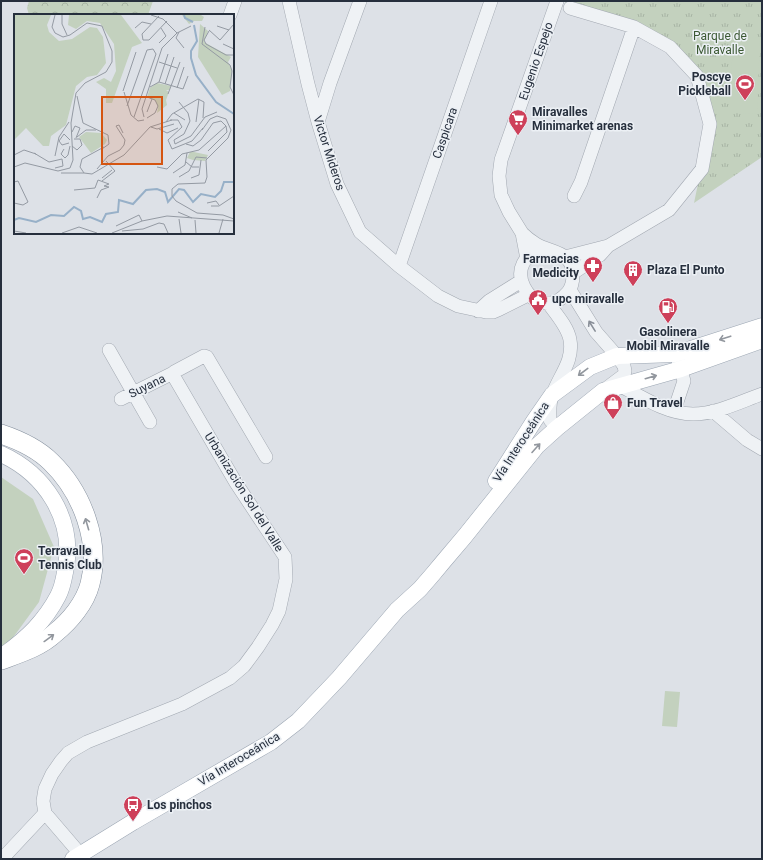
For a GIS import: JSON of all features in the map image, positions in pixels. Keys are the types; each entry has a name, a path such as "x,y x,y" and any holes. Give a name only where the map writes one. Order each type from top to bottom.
{"highway":[{"path":"1,434 18,440 34,449 51,462 75,493 84,513 93,546 93,571 90,586 75,612 54,635 28,651 1,659"}],"main road":[{"name":"Vía Interoceánica","path":"78,858 133,822 271,742 303,716 339,678 397,610 429,580 537,446 603,391 621,386 762,326"},
{"name":"Vía Interoceánica","path":"397,610 409,585 455,533 501,475 552,395 590,367 617,356 678,361 762,340"},
{"path":"1,454 28,470 44,486 53,498 65,527 67,544 65,574 59,595 38,627 1,659"}],"street":[{"path":"230,14 235,1"},
{"name":"Victor Mideros","path":"289,1 308,84 337,184 360,232 398,266 438,296 458,306 493,312 528,295"},
{"path":"318,122 330,83 360,1"},
{"name":"Caspicara","path":"398,266 491,1"},
{"name":"Eugenio Espejo","path":"550,250 537,245 522,233 509,212 502,195 499,176 501,160 557,1"},
{"path":"565,257 608,246 669,210 702,170 710,124 697,76 670,47 634,26 570,8"},
{"path":"574,196 581,182 634,26"},
{"path":"308,84 318,90 324,88 330,83"},
{"name":"Eugenio Espejo","path":"522,233 527,259"},
{"path":"573,272 600,255 608,246"},
{"path":"541,250 558,252 565,257 573,272 573,282 570,290 557,301 548,303 534,299 528,295 523,289 520,273 527,259 541,250"},
{"path":"478,310 489,301 521,281"},
{"path":"570,290 596,332 624,366 624,375 603,391"},
{"path":"548,303 568,333 571,349 569,361 552,395 549,408 550,420 557,428"},
{"path":"109,350 127,396 150,422"},
{"path":"173,373 204,356 207,357 266,457"},
{"path":"674,411 684,380 678,361"},
{"name":"Suyana","path":"127,396 173,373"},
{"name":"Urbanización Sol del Valle","path":"45,813 43,801 45,789 52,774 68,753 87,742 182,704 230,678 244,666 258,647 279,611 286,579 286,561 283,553 236,483 173,373"},
{"path":"621,386 649,401 674,411 693,414 713,411 762,394"},
{"path":"713,411 747,440 762,449"},
{"path":"2,859 45,813 78,858"}],"green space":[{"path":"29,1 153,1 148,14 29,14 27,8"},
{"name":"Parque de Miravalle","path":"566,1 762,1 762,157 694,203 710,126 698,80 635,24 565,3"},
{"path":"733,37 760,38 758,86 731,86"},
{"name":"Poscye Pickleball","path":"732,88 758,88 757,114 732,113"},
{"name":"Terravalle Tennis Club","path":"1,477 33,499 54,547 39,602 9,643 1,647"},
{"path":"665,691 680,692 677,727 662,726"}],"place":[{"name":"Poscye Pickleball","path":"745,101"},
{"name":"Miravalles Minimarket arenas","path":"518,136"},
{"name":"Farmacias Medicity","path":"593,283"},
{"name":"Plaza El Punto","path":"633,287"},
{"name":"upc miravalle","path":"538,316"},
{"name":"Gasolinera Mobil Miravalle","path":"668,324"},
{"name":"Fun Travel","path":"613,420"},
{"name":"Terravalle Tennis Club","path":"24,575"},
{"name":"Los pinchos","path":"133,822"}]}
